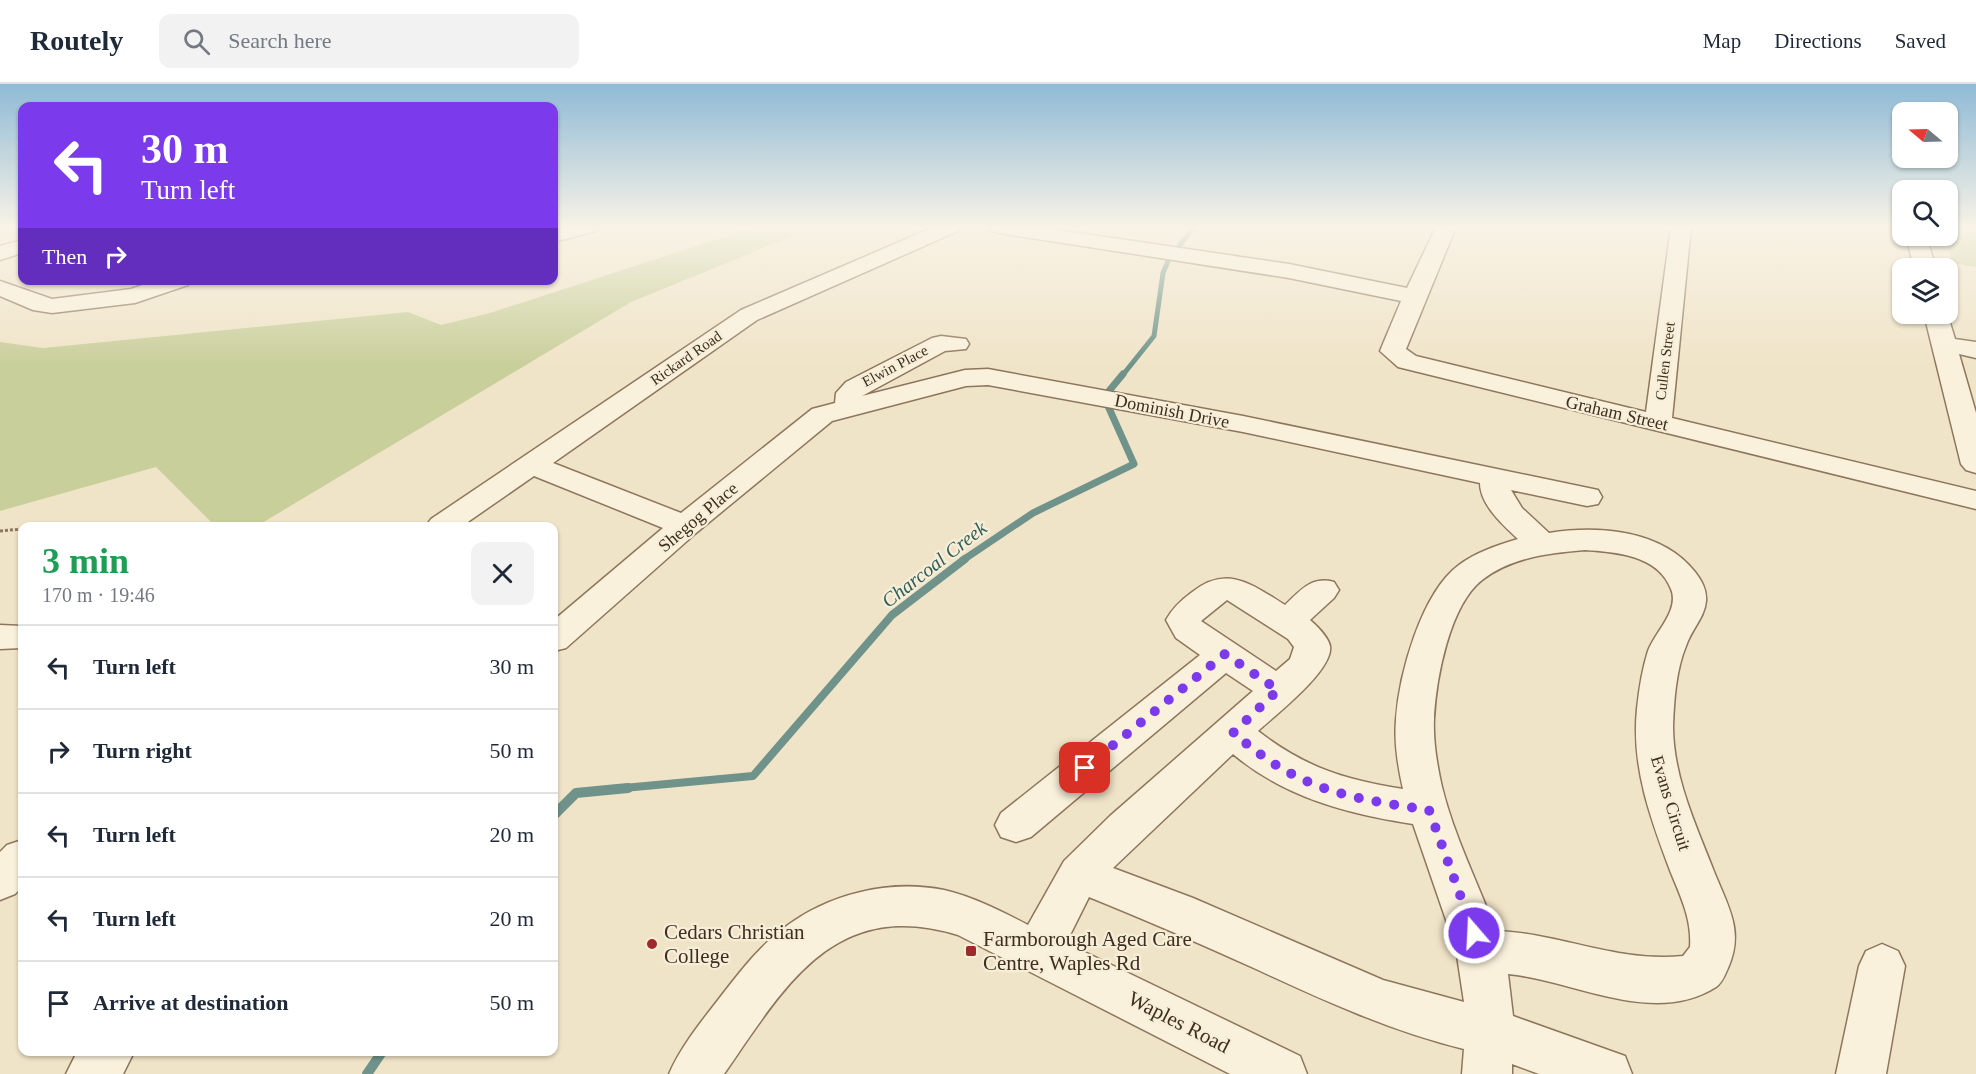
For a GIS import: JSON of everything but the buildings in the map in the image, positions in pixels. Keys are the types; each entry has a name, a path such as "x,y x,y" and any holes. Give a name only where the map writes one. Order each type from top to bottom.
{"street":[{"name":"Rickard Road","path":"448,522 749,315 844,273"},
{"path":"1300,273 1415,297"},
{"name":"Graham Street","path":"1425,273 1394,344 1393,351 1407,362 1976,500"},
{"name":"Cullen Street","path":"1658,423 1675,273"},
{"path":"0,288 41,305 52,306 135,296 166,285"},
{"path":"1939,324 1976,464"},
{"name":"Elwin Place","path":"849,407 849,393 855,388 941,343 957,344"},
{"path":"1944,344 1976,350"},
{"name":"Dominish Drive","path":"849,407 977,377 1078,393 1243,424 1495,480 1587,497"},
{"name":"Shegog Place","path":"558,636 686,526 822,415 849,407"},
{"path":"532,465 686,526"},
{"path":"1495,480 1494,488 1506,508 1542,544"},
{"name":"Evans Circuit","path":"1480,952 1517,954 1605,973 1667,980 1690,976 1701,971 1709,960 1713,945 1707,910 1661,783 1654,737 1664,659 1673,634 1689,609 1691,598 1688,587 1671,564 1657,555 1624,543 1592,539 1542,544 1516,551 1472,572 1456,587 1445,604 1419,686 1414,731 1419,777 1480,952 1488,992 1488,1053"},
{"path":"1038,951 1079,874 1125,828 1303,668 1312,654 1312,645 1307,637 1239,592 1227,588 1218,590 1189,612 1184,624 1192,633 1278,690"},
{"path":"1287,622 1322,590"},
{"path":"1016,825 1225,654"},
{"path":"1233,733 1269,761 1296,776 1354,796 1429,810"},
{"path":"0,881 18,862"},
{"path":"1079,874 1178,912 1378,1001 1423,1016 1488,1053 1607,1074"},
{"name":"Waples Road","path":"694,1074 780,961 801,942 823,927 846,917 873,909 902,905 927,906 969,918 1282,1074"},
{"path":"1861,1074 1882,966"},
{"path":"91,1074 106,1056"}],"path":[{"path":"0,531 18,529"}],"green space":[{"path":"613,273 702,273 631,302 264,522 211,522 156,467 0,511 0,342 43,348 408,312 441,325 490,313"}],"waterway":[{"name":"Charcoal Creek","path":"1122,376 1154,336 1163,273"},
{"name":"Charcoal Creek","path":"963,560 1033,513 1134,464 1104,397 1123,374"},
{"name":"Charcoal Creek","path":"613,789 753,776 892,615 965,559"},
{"name":"Charcoal Creek","path":"558,811 576,793 628,788"},
{"name":"Charcoal Creek","path":"367,1074 379,1056"}],"place":[{"name":"Cedars Christian College","path":"652,944"},
{"name":"Farmborough Aged Care Centre, Waples Rd","path":"971,951"}],"route":[{"path":"1085,768 1225,654 1278,690 1233,733 1269,761 1296,776 1328,789 1379,802 1429,810 1474,933"}]}
